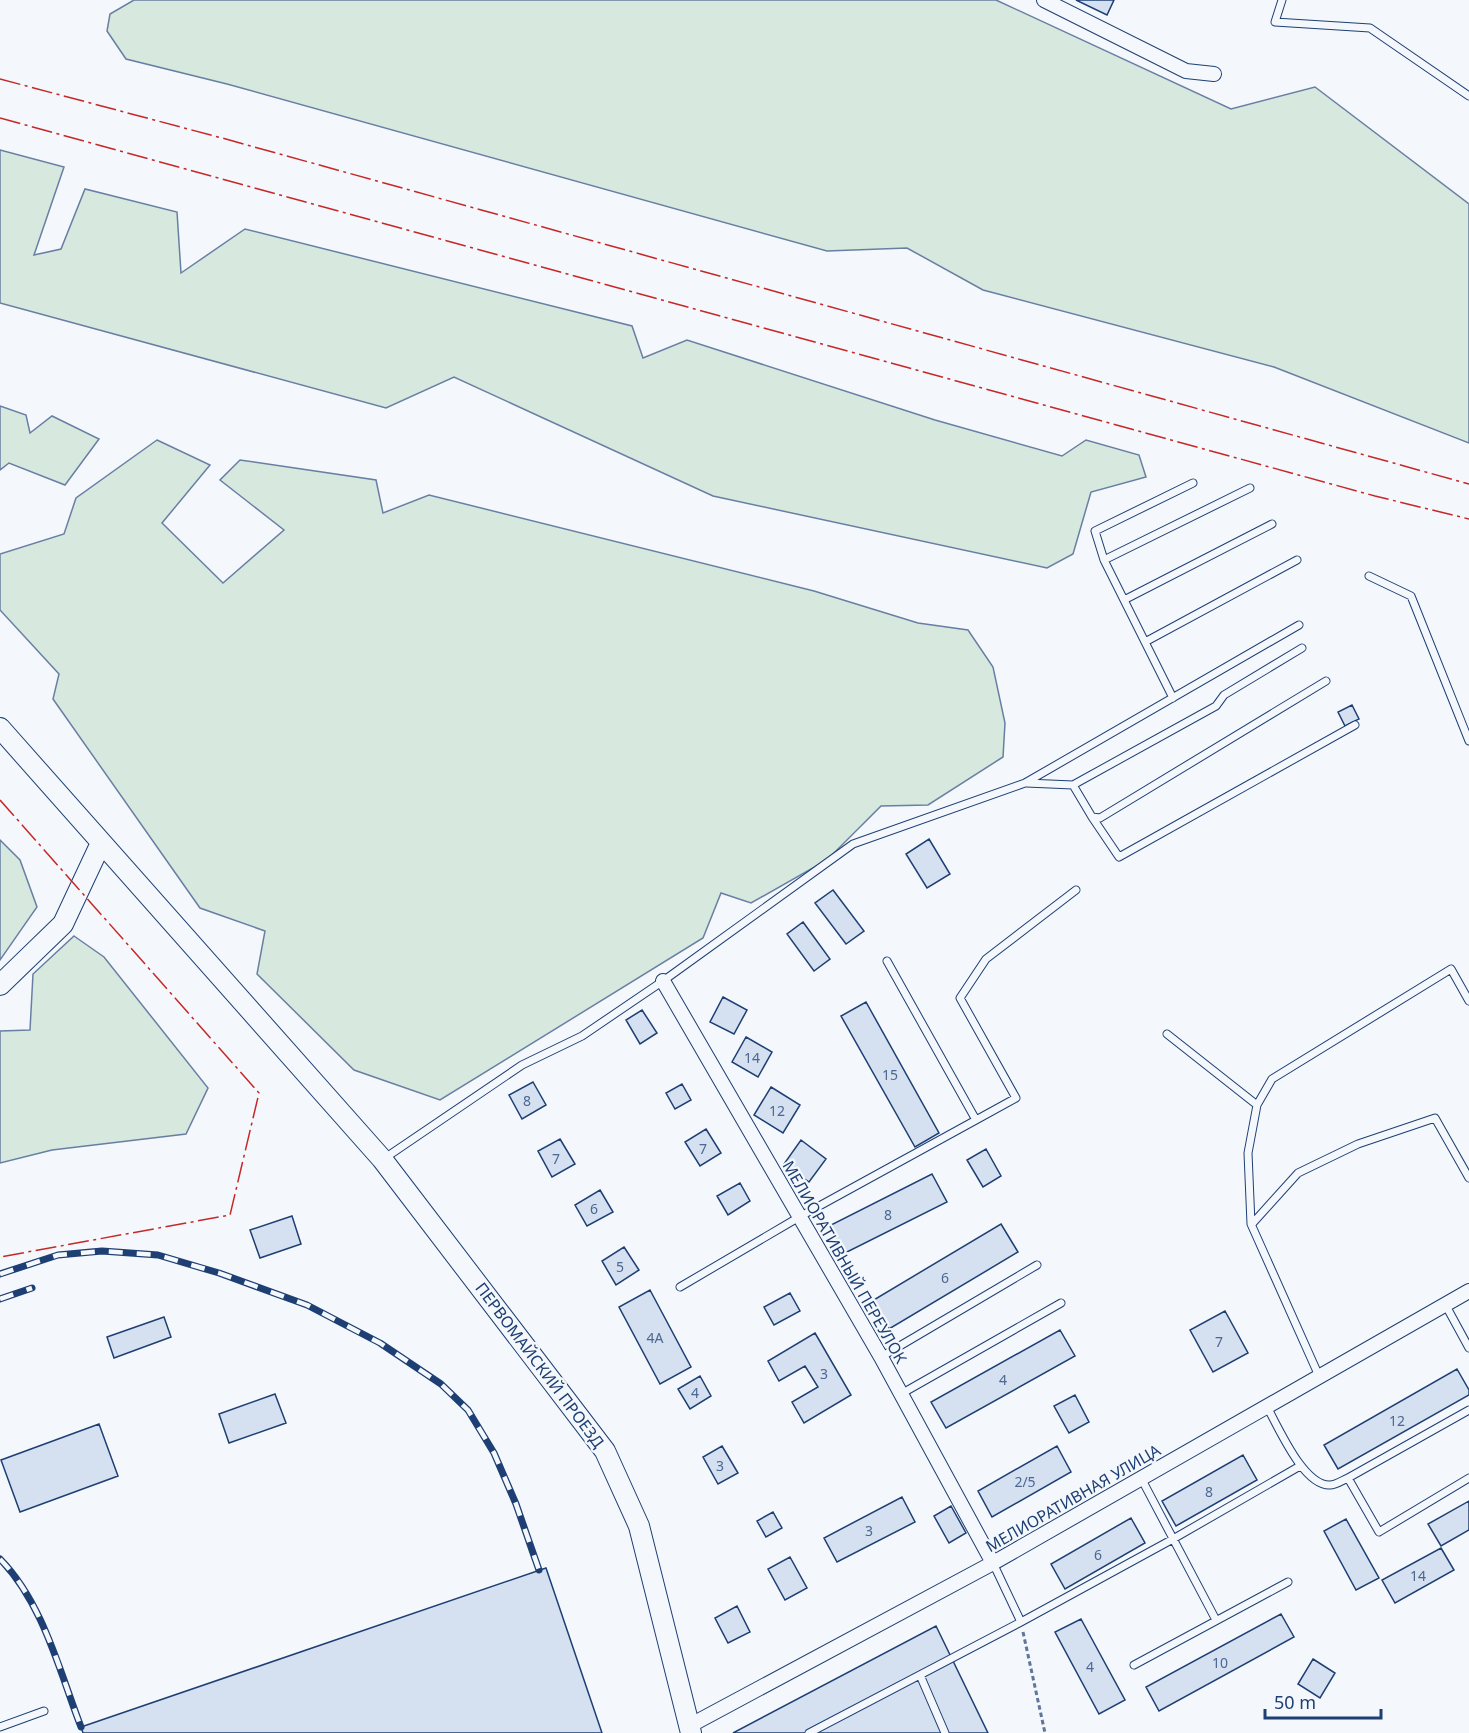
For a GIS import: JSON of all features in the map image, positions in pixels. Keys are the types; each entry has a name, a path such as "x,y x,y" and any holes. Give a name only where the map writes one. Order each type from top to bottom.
{"main road":[{"name":"ПЕРВОМАЙСКИЙ ПРОЕЗД","path":"0,728 382,1159 605,1451 639,1526 690,1730"},
{"path":"0,985 63,924 101,843"}],"street":[{"path":"1044,0 1186,71 1214,74"},
{"name":"МЕЛИОРАТИВНЫЙ ПЕРЕУЛОК","path":"663,981 881,1357 993,1563"},
{"name":"МЕЛИОРАТИВНАЯ УЛИЦА","path":"690,1730 993,1563 1469,1291"}],"lane":[{"path":"1282,0 1275,22 1370,28 1469,96"},
{"path":"1173,698 1104,560 1095,531 1192,483"},
{"path":"1104,560 1250,488"},
{"path":"1124,600 1272,524"},
{"path":"1145,642 1297,560"},
{"path":"1369,576 1410,596 1469,741"},
{"path":"382,1159 522,1065 582,1036 663,981 853,844 1025,783 1299,625"},
{"path":"1025,783 1073,785 1216,706 1224,695 1302,648"},
{"path":"1092,818 1100,818 1326,681"},
{"path":"1073,785 1092,818 1119,856 1355,726"},
{"path":"680,1287 801,1216 1016,1098 960,998 986,959 1076,890"},
{"path":"887,961 976,1120"},
{"path":"1319,1376 1251,1224 1248,1153 1257,1105 1272,1079 1451,969 1469,1001"},
{"path":"1167,1034 1257,1105"},
{"path":"1251,1224 1298,1173 1358,1144 1435,1118 1469,1178"},
{"path":"881,1357 1037,1265"},
{"path":"901,1394 1061,1303"},
{"path":"1444,1304 1469,1348"},
{"path":"1266,1405 1300,1466 1315,1480 1330,1485 1348,1478 1469,1410"},
{"path":"809,1733 1021,1622 1300,1466"},
{"path":"1141,1478 1216,1620"},
{"path":"1348,1478 1379,1532 1469,1478"},
{"path":"993,1563 1021,1622"},
{"path":"1134,1665 1288,1582"},
{"path":"920,1675 945,1733"},
{"path":"0,1727 44,1711"}],"path":[{"path":"1021,1622 1045,1733"}],"shaded area":[{"path":"134,0 996,0 1231,109 1315,87 1469,204 1469,443 1274,367 983,290 907,248 827,251 227,84 126,59 107,31 110,14"},
{"path":"0,150 64,167 34,255 61,249 85,189 177,212 181,273 245,229 632,326 643,358 687,340 935,420 1062,456 1086,440 1139,455 1146,477 1091,492 1073,554 1047,568 713,496 454,377 386,408 0,303"},
{"path":"0,406 26,415 30,433 52,416 99,439 65,485 9,463 0,470"},
{"path":"157,440 210,465 162,523 223,583 284,530 220,480 240,460 376,480 383,513 429,495 814,591 918,623 968,630 993,667 1005,723 1003,757 928,805 881,806 827,860 751,903 721,893 703,938 440,1100 354,1070 257,974 265,931 200,908 53,699 59,674 0,610 0,554 64,534 76,498"},
{"path":"0,840 20,860 37,907 0,960"},
{"path":"74,936 104,957 208,1088 186,1134 52,1150 0,1163 0,1031 30,1030 33,974"}],"building":[{"path":"1076,0 1114,0 1107,15"},
{"path":"1352,705 1359,719 1345,726 1338,712"},
{"path":"929,839 950,874 927,888 906,854"},
{"path":"833,890 864,931 846,944 815,903"},
{"path":"803,922 830,959 814,971 787,934"},
{"path":"723,997 747,1010 734,1034 710,1022"},
{"path":"866,1002 939,1133 915,1147 841,1016"},
{"path":"642,1010 657,1033 640,1044 626,1020"},
{"path":"746,1037 772,1052 758,1077 732,1062"},
{"path":"533,1082 546,1105 522,1119 509,1095"},
{"path":"682,1084 691,1100 675,1109 666,1093"},
{"path":"771,1087 800,1105 783,1133 754,1115"},
{"path":"706,1129 721,1153 700,1166 685,1142"},
{"path":"560,1139 575,1164 552,1177 538,1151"},
{"path":"801,1140 826,1159 809,1182 784,1164"},
{"path":"986,1149 1001,1176 983,1187 967,1160"},
{"path":"932,1174 947,1202 843,1254 829,1226"},
{"path":"740,1183 750,1201 728,1215 717,1196"},
{"path":"600,1190 613,1212 587,1226 575,1205"},
{"path":"292,1216 301,1244 260,1258 250,1230"},
{"path":"1001,1224 1018,1252 889,1329 872,1301"},
{"path":"624,1247 639,1270 616,1285 602,1261"},
{"path":"650,1290 691,1367 660,1384 619,1307"},
{"path":"790,1293 800,1311 774,1325 764,1307"},
{"path":"1225,1311 1248,1353 1213,1372 1190,1330"},
{"path":"164,1317 171,1337 114,1358 107,1337"},
{"path":"1060,1330 1075,1356 946,1428 931,1402"},
{"path":"815,1333 851,1395 804,1423 792,1402 818,1387 805,1366 779,1381 768,1361"},
{"path":"1457,1369 1469,1390 1469,1395 1338,1469 1324,1445"},
{"path":"700,1376 711,1396 690,1409 678,1389"},
{"path":"275,1394 286,1423 229,1443 219,1414"},
{"path":"1075,1395 1089,1422 1069,1433 1054,1406"},
{"path":"99,1424 118,1476 20,1512 1,1460"},
{"path":"722,1446 738,1473 718,1484 703,1457"},
{"path":"1057,1446 1071,1472 992,1517 978,1491"},
{"path":"1243,1455 1257,1480 1176,1526 1162,1501"},
{"path":"902,1497 915,1522 837,1562 824,1538"},
{"path":"1469,1501 1469,1530 1441,1546 1428,1524"},
{"path":"951,1506 966,1533 949,1543 934,1516"},
{"path":"773,1512 782,1528 766,1537 757,1521"},
{"path":"1131,1518 1145,1543 1065,1589 1051,1564"},
{"path":"1346,1519 1379,1578 1356,1590 1324,1531"},
{"path":"1441,1548 1454,1570 1395,1603 1382,1580"},
{"path":"790,1557 807,1588 785,1600 768,1569"},
{"path":"546,1568 602,1733 83,1733 81,1727"},
{"path":"737,1606 750,1632 728,1643 715,1618"},
{"path":"1281,1614 1294,1637 1159,1711 1146,1687"},
{"path":"1081,1619 1125,1700 1099,1714 1055,1632"},
{"path":"936,1626 988,1733 733,1733"},
{"path":"1313,1659 1335,1673 1320,1698 1298,1684"}],"railway":[{"path":"0,1274 58,1255 102,1251 158,1255 219,1273 307,1305 380,1343 441,1384 468,1410 494,1453 516,1504 539,1570"},
{"path":"0,1299 32,1288"},
{"path":"0,1559 15,1577 39,1616 81,1727"}],"power":[{"path":"0,79 222,138 1469,484"},
{"path":"0,118 1375,496 1469,519"},
{"path":"0,800 259,1093 230,1215 0,1257"}]}
